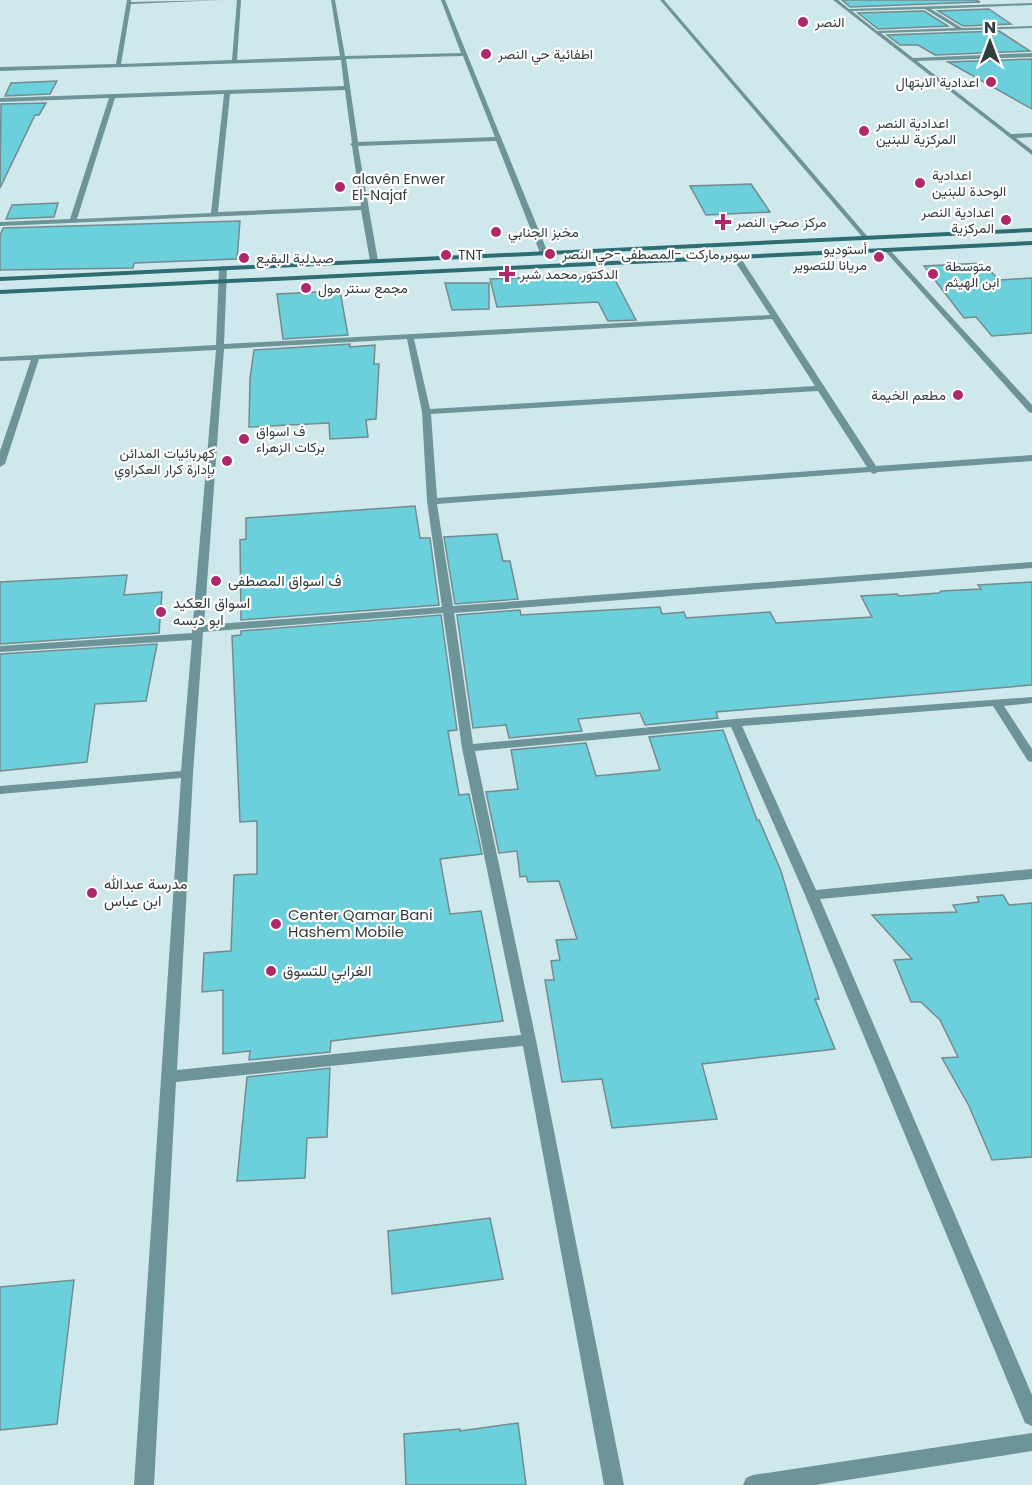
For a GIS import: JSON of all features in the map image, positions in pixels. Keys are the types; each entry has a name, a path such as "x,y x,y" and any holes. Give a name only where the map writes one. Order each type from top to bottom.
{"street":[{"path":"118,65 129,2 220,0"},
{"path":"234,61 239,0"},
{"path":"333,0 345,58 353,144 374,261"},
{"path":"443,0 544,253"},
{"path":"662,0 866,238"},
{"path":"836,0 1032,153"},
{"path":"848,10 1032,3"},
{"path":"926,7 962,29"},
{"path":"877,32 1032,27"},
{"path":"3,71 464,54"},
{"path":"912,60 1032,55"},
{"path":"0,100 347,88"},
{"path":"214,214 227,93"},
{"path":"73,220 112,96"},
{"path":"1011,136 1032,135"},
{"path":"353,144 498,139"},
{"path":"0,224 363,208"},
{"path":"0,292 186,283 275,266 1032,230"},
{"path":"0,279 191,270 279,279 1032,243"},
{"path":"887,250 1032,410"},
{"path":"736,257 874,471"},
{"path":"275,266 267,273 279,279"},
{"path":"186,283 199,276 191,270"},
{"path":"144,1485 187,774 220,347 223,275"},
{"path":"0,359 775,317"},
{"path":"410,337 426,411 432,501 468,748 529,1040 614,1485"},
{"path":"0,464 36,357"},
{"path":"426,411 820,388"},
{"path":"432,501 1032,458"},
{"path":"0,649 1032,566"},
{"path":"468,748 735,723 1032,700"},
{"path":"997,703 1032,758"},
{"path":"735,723 812,895 1032,1417"},
{"path":"0,790 187,774"},
{"path":"812,895 1032,874"},
{"path":"169,1077 529,1040"},
{"path":"753,1485 1032,1442"}],"building":[{"path":"842,0 976,0 980,2 850,7"},
{"path":"989,9 1011,24 963,26 938,11"},
{"path":"924,11 948,26 878,29 858,13"},
{"path":"999,31 1030,51 935,55 918,45 900,45 887,35"},
{"path":"1032,59 1032,109 948,62"},
{"path":"57,81 50,94 5,96 11,83"},
{"path":"46,103 39,115 35,115 0,188 1,104"},
{"path":"751,184 770,212 706,215 690,186"},
{"path":"58,203 54,217 6,219 12,205"},
{"path":"240,221 237,259 134,263 133,268 0,270 0,236 3,228"},
{"path":"983,263 999,280 1032,278 1032,333 992,336 976,317 964,318 924,266"},
{"path":"613,276 636,320 608,321 598,302 497,307 490,279 544,277 545,280"},
{"path":"445,283 489,283 489,309 452,310"},
{"path":"340,291 348,335 283,339 277,294"},
{"path":"350,344 350,347 375,345 374,364 379,364 376,419 366,420 368,437 330,439 329,423 249,427 250,379 254,350"},
{"path":"415,506 420,538 430,538 439,605 241,620 240,540 246,539 246,518"},
{"path":"497,534 503,561 510,561 518,599 455,604 444,537"},
{"path":"127,575 124,595 162,592 159,633 0,644 0,582"},
{"path":"1032,582 1032,685 716,712 718,718 645,725 640,713 578,719 582,731 509,738 506,725 473,728 457,615 520,610 521,615 660,607 662,614 684,612 686,618 770,612 776,623 872,617 861,596 939,593 941,591 981,589 978,585"},
{"path":"441,615 457,730 448,731 459,795 469,794 482,854 440,859 450,914 481,911 503,1021 331,1041 330,1052 249,1060 250,1051 223,1054 223,990 202,992 204,953 231,951 234,875 257,874 257,821 240,822 232,636 241,635 241,631"},
{"path":"157,644 146,701 95,704 87,762 0,771 0,654"},
{"path":"723,730 757,820 759,820 781,871 819,999 815,999 835,1049 702,1064 717,1119 612,1128 602,1079 562,1082 545,980 554,980 551,961 560,960 556,940 577,939 559,881 528,882 526,876 520,877 517,851 499,853 486,792 518,789 511,750 586,743 596,776 660,770 649,737"},
{"path":"1003,895 1009,905 1032,903 1032,1157 992,1160 969,1106 942,1058 958,1057 940,1020 921,1002 911,1002 894,960 912,959 872,915 957,912 953,905 979,902 977,897"},
{"path":"330,1068 327,1137 307,1138 305,1178 237,1181 247,1077"},
{"path":"490,1218 503,1279 392,1294 388,1231"},
{"path":"74,1280 57,1424 0,1430 0,1287"},
{"path":"518,1423 526,1485 406,1485 404,1434 460,1429 460,1431"}],"place":[{"name":"النصر","path":"803,22"},
{"name":"اطفائية حي النصر","path":"486,54"},
{"name":"اعدادية الابتهال","path":"991,82"},
{"name":"اعدادية النصر المركزية للبنين","path":"864,131"},
{"name":"اعدادية الوحدة للبنين","path":"920,183"},
{"name":"alavên Enwer El-Najaf","path":"340,187"},
{"name":"اعدادية النصر المركزية","path":"1006,220"},
{"name":"مركز صحي النصر","path":"723,222"},
{"name":"مخبز الجنابي","path":"496,232"},
{"name":"سوبر ماركت -المصطفى-حي النصر","path":"550,254"},
{"name":"TNT","path":"446,255"},
{"name":"أستوديو مريانا للتصوير","path":"879,257"},
{"name":"صيدلية البقيع","path":"244,258"},
{"name":"الدكتور محمد شبر","path":"507,274"},
{"name":"متوسطة ابن الهيثم","path":"933,274"},
{"name":"مجمع سنتر مول","path":"306,288"},
{"name":"مطعم الخيمة","path":"958,395"},
{"name":"ف اسواق بركات الزهراء","path":"244,439"},
{"name":"كهربائيات المدائن بإدارة كرار العكراوي","path":"227,461"},
{"name":"ف اسواق المصطفى","path":"216,581"},
{"name":"اسواق العكيد ابو دبسه","path":"161,612"},
{"name":"مدرسة عبدالله ابن عباس","path":"92,893"},
{"name":"Center Qamar Bani Hashem Mobile","path":"276,924"},
{"name":"الغرابي للتسوق","path":"271,971"}]}
